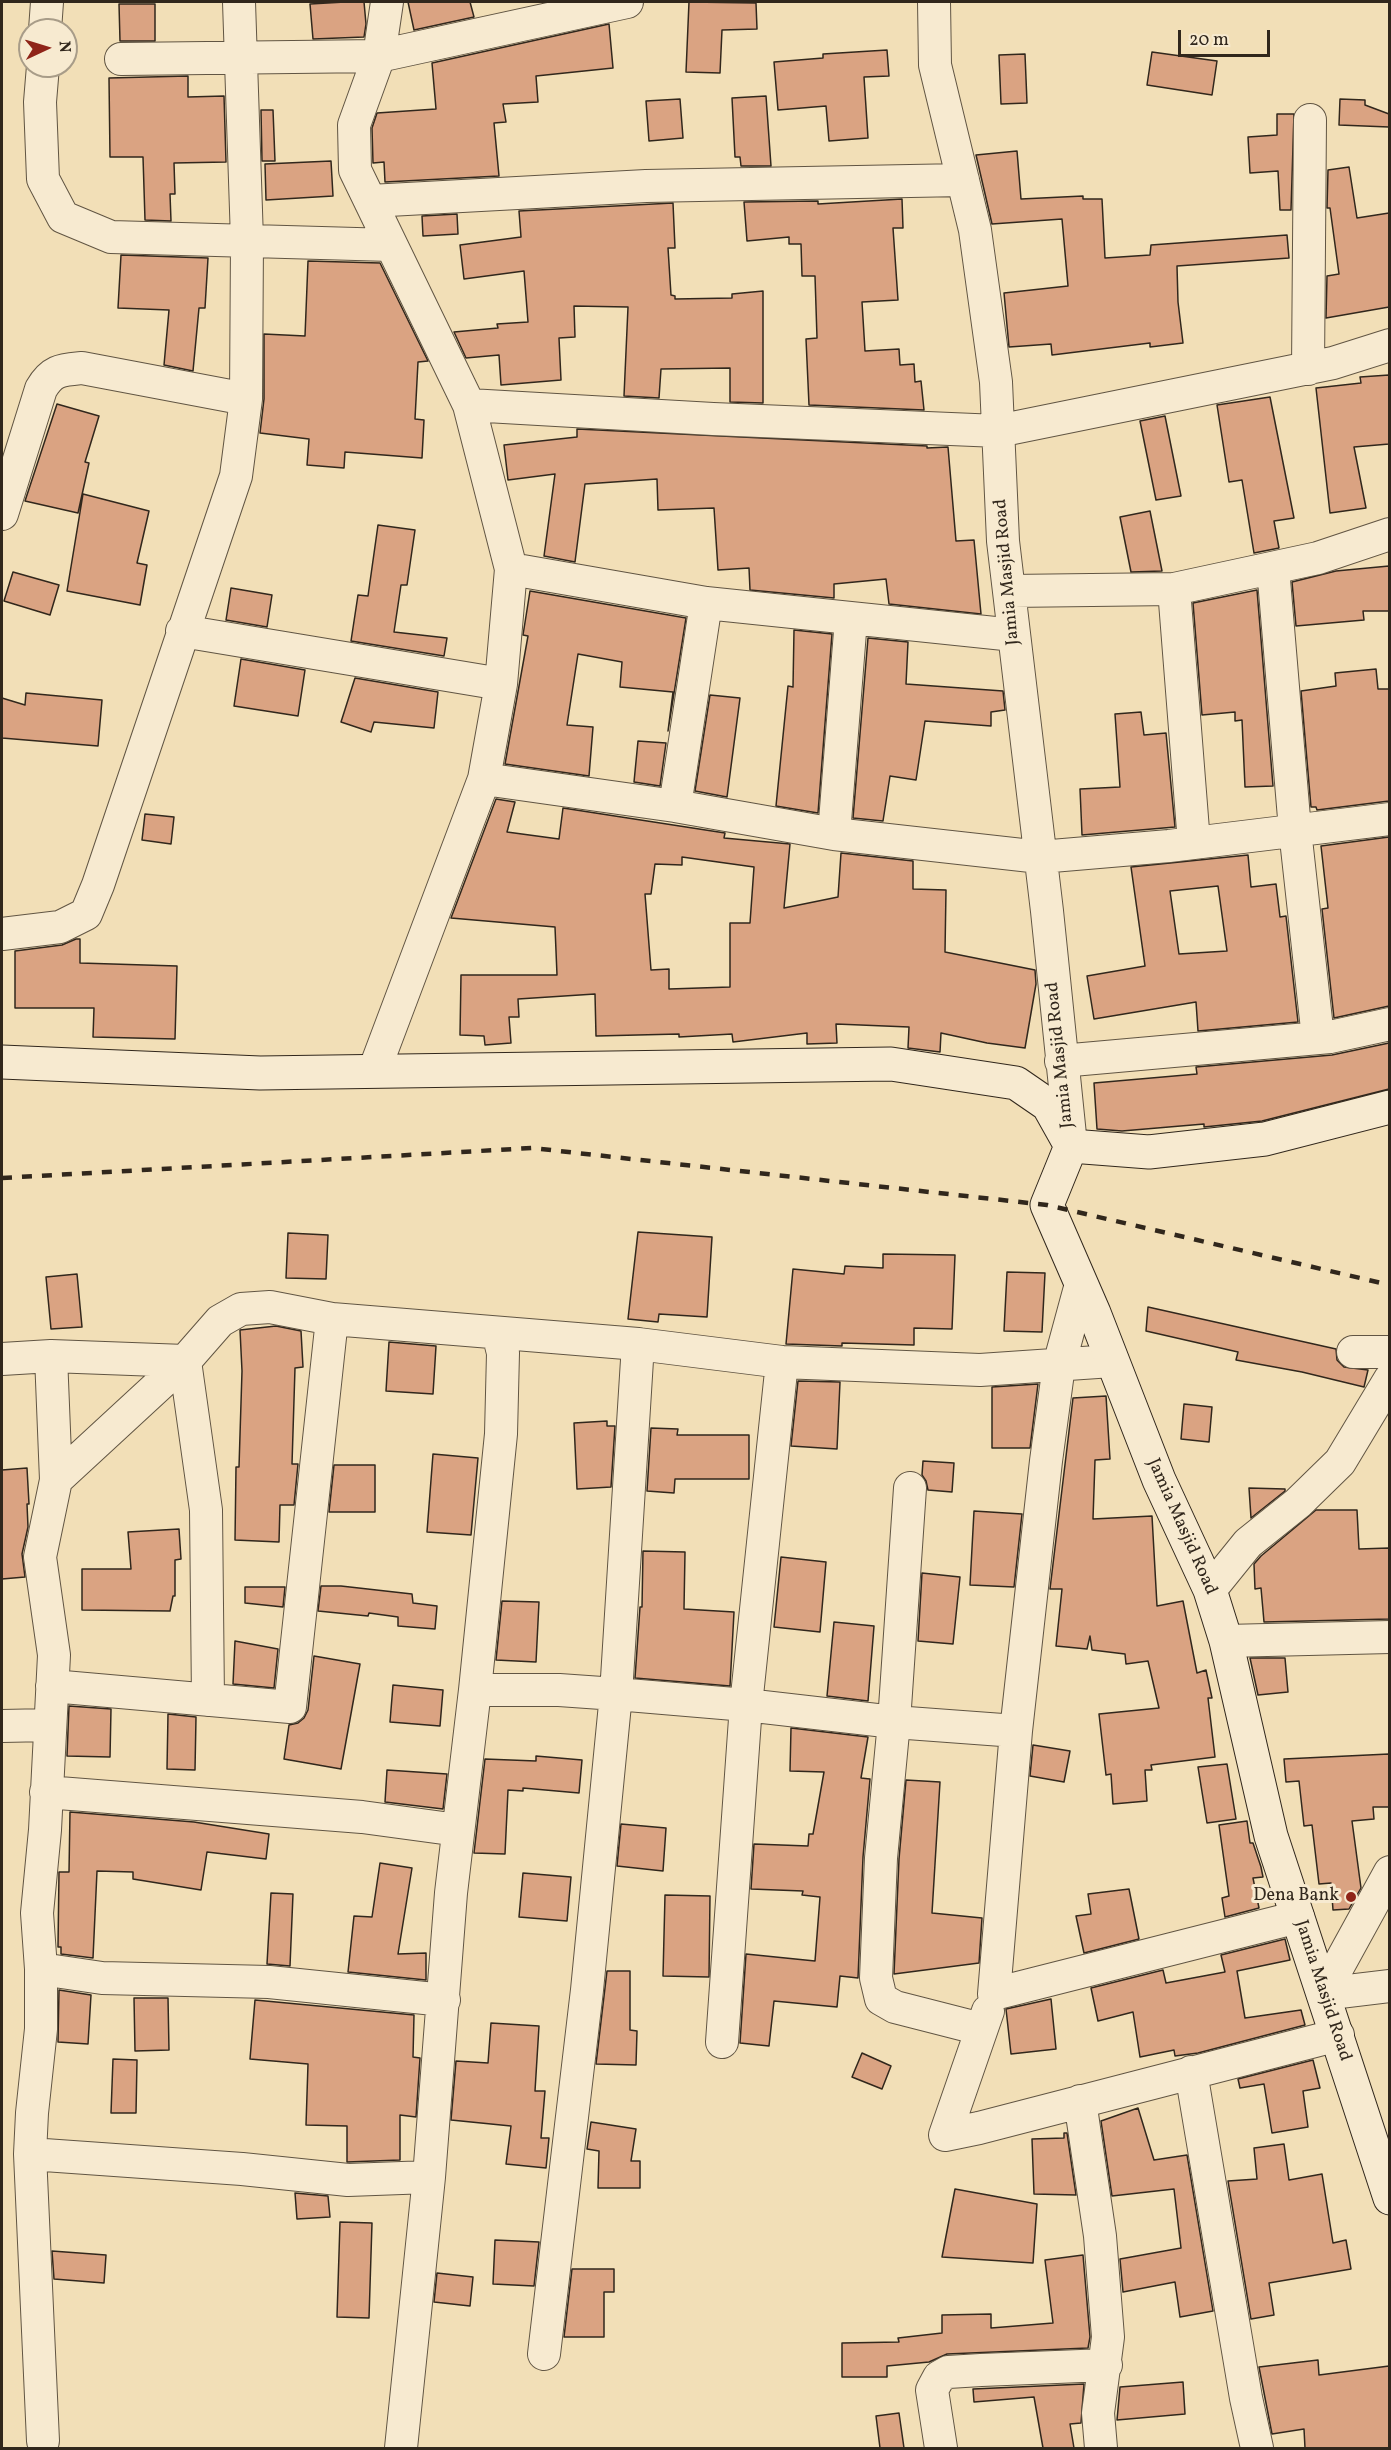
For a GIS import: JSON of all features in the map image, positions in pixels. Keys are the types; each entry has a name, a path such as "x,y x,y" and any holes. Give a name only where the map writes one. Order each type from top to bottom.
{"street":[{"path":"46,18 47,2"},
{"path":"2,934 60,927 86,914 102,875 182,631 236,476 246,399 247,240 239,2"},
{"path":"374,1071 484,779 501,684 511,569 469,405 355,170 354,125 379,56 387,2"},
{"path":"121,59 379,56 627,2"},
{"name":"Jamia Masjid Road","path":"934,2 935,65 975,230 996,382 1003,541 1071,1146 1047,1205 1159,1480 1210,1590 1226,1641 1271,1836 1323,1994 1383,2159 1389,2198"},
{"path":"42,78 40,102 43,179 63,217 111,237 391,245"},
{"path":"1308,369 1310,120"},
{"path":"370,201 646,186 963,180"},
{"path":"469,405 713,420 998,431 1308,369 1389,345"},
{"path":"2,514 11,453 48,377 62,370 82,368 246,399"},
{"path":"1009,591 1174,589 1318,558 1389,534"},
{"path":"1273,568 1295,831 1318,1038"},
{"path":"511,569 706,603 1014,636"},
{"path":"1174,589 1194,843"},
{"path":"675,806 706,603"},
{"path":"834,834 851,619"},
{"path":"182,631 501,684"},
{"path":"484,779 675,806 834,834 1040,856 1194,843 1389,819"},
{"path":"1061,1061 1318,1038 1389,1024"},
{"path":"2,1062 260,1073 891,1064 1016,1083 1048,1105 1071,1146 1149,1152 1265,1139 1389,1107"},
{"path":"1081,1284 1059,1365 1046,1461 1016,1731 994,1994 945,2134 979,2128 1338,2035"},
{"path":"56,1480 185,1361 220,1321 242,1309 270,1307 332,1319 638,1344 782,1362 980,1370 1112,1361"},
{"path":"52,1686 290,1707 332,1319"},
{"path":"401,2448 429,2177 444,2000 450,1893 475,1690 504,1392 503,1353 498,1332"},
{"path":"544,2354 587,1990 616,1694 638,1344"},
{"path":"1353,1352 1389,1352"},
{"path":"2,1359 51,1356 185,1361"},
{"path":"43,2441 30,2154 41,2029 41,1969 37,1913 54,1655 40,1557 56,1480 51,1356"},
{"path":"185,1361 206,1510 208,1700"},
{"path":"722,2042 746,1705 782,1362"},
{"path":"1210,1590 1248,1543 1298,1503 1340,1462 1389,1379"},
{"path":"910,1488 882,1858 876,1978 881,1999 895,2007 981,2029"},
{"path":"1226,1641 1389,1637"},
{"path":"475,1690 559,1690 616,1694 746,1705 894,1722 1016,1731"},
{"path":"2,1726 49,1725"},
{"path":"46,1792 340,1815 458,1830"},
{"path":"1323,1994 1389,1872"},
{"path":"994,1994 1298,1917"},
{"path":"41,1969 102,1978 269,1982 444,2000"},
{"path":"1323,1994 1389,1986"},
{"path":"1191,2072 1246,2398 1257,2448"},
{"path":"1080,2101 1100,2236 1108,2337 1098,2412 1101,2448"},
{"path":"30,2154 242,2169 348,2180 429,2177"},
{"path":"941,2448 932,2390 939,2377 948,2372 1106,2365"}],"building":[{"path":"364,2 366,24 364,37 313,39 310,4"},
{"path":"408,2 470,2 474,17 414,30"},
{"path":"689,2 756,3 757,29 722,30 720,73 686,72"},
{"path":"119,4 155,4 155,41 120,41"},
{"path":"609,24 613,68 536,76 538,102 503,104 506,122 494,123 499,176 385,182 384,162 373,163 372,128 377,113 436,109 432,63"},
{"path":"887,50 889,76 864,77 868,138 829,141 826,106 778,110 774,62 823,58 823,54"},
{"path":"1152,52 1217,61 1212,95 1147,85"},
{"path":"1025,54 1027,103 1001,104 999,55"},
{"path":"188,76 188,97 224,96 226,162 174,163 175,194 170,194 171,221 145,220 143,157 110,157 109,78"},
{"path":"766,96 771,166 741,166 740,157 735,157 732,98"},
{"path":"680,99 683,138 649,141 646,101"},
{"path":"1340,99 1365,100 1365,105 1389,114 1389,127 1339,125"},
{"path":"261,110 273,110 275,161 262,161"},
{"path":"1277,114 1294,114 1291,210 1280,210 1278,171 1250,173 1248,137 1277,135"},
{"path":"1017,151 1021,199 1083,196 1083,199 1102,199 1105,258 1150,255 1151,245 1287,235 1289,258 1177,266 1183,343 1150,347 1150,343 1052,355 1051,344 1009,347 1004,293 1068,286 1062,219 992,224 976,155"},
{"path":"331,161 333,196 266,200 265,164"},
{"path":"1349,167 1357,218 1389,213 1389,307 1326,318 1327,276 1339,274 1330,208 1327,208 1328,170"},
{"path":"902,199 903,228 893,228 898,300 862,302 865,351 899,349 900,365 914,364 915,382 921,381 924,410 809,405 806,339 817,338 815,276 802,276 801,244 789,244 789,237 747,241 744,202 818,201 818,204"},
{"path":"673,203 675,248 668,248 671,295 675,296 675,299 732,298 732,294 763,291 763,403 730,402 730,368 661,369 659,398 624,396 628,307 574,306 575,337 559,338 561,380 501,385 499,355 466,358 454,332 498,328 497,324 528,322 524,271 464,279 460,245 521,237 519,211"},
{"path":"457,214 458,234 423,236 422,216"},
{"path":"121,255 208,258 205,308 199,308 193,371 164,365 169,310 118,308"},
{"path":"308,261 380,263 428,361 418,362 415,419 424,420 422,458 345,452 344,468 307,465 309,439 260,433 264,399 264,334 305,336"},
{"path":"1389,375 1389,444 1354,447 1366,508 1330,513 1316,388 1361,383 1360,377"},
{"path":"1270,397 1294,518 1274,521 1279,548 1254,553 1242,480 1229,482 1217,405"},
{"path":"57,404 99,416 85,462 89,463 78,513 25,501"},
{"path":"1165,416 1181,496 1156,500 1140,421"},
{"path":"577,429 927,446 927,448 948,447 956,541 974,540 981,614 889,604 886,579 834,584 834,598 750,590 749,568 718,570 714,508 658,510 657,479 585,484 575,562 544,556 555,474 508,480 504,445 577,437"},
{"path":"83,494 149,511 137,563 147,565 140,605 67,591"},
{"path":"1150,511 1162,571 1131,572 1120,517"},
{"path":"378,525 415,530 407,585 401,585 394,632 447,638 444,656 351,641 358,595 368,596"},
{"path":"1389,566 1389,611 1363,611 1364,620 1296,626 1292,582 1336,571"},
{"path":"13,572 59,585 50,615 4,601"},
{"path":"231,588 272,595 267,627 226,620"},
{"path":"1257,590 1273,786 1245,787 1242,720 1235,721 1235,712 1202,715 1193,603"},
{"path":"530,591 686,618 668,731 673,692 620,687 622,662 578,654 567,725 593,727 589,776 505,764 528,636 523,635"},
{"path":"794,630 832,634 818,813 776,806 788,686 793,687"},
{"path":"868,638 908,642 906,684 1003,691 1005,710 991,712 991,726 925,721 916,780 890,776 883,821 853,818"},
{"path":"241,659 305,670 298,716 234,706"},
{"path":"1376,669 1378,689 1389,689 1389,801 1317,810 1316,807 1311,807 1301,691 1336,686 1335,673"},
{"path":"355,678 438,692 434,728 374,722 371,732 341,722"},
{"path":"26,693 102,700 98,746 2,738 2,698 25,705"},
{"path":"710,695 740,698 727,797 695,791"},
{"path":"1141,712 1144,735 1166,733 1175,827 1082,835 1080,789 1120,787 1115,714"},
{"path":"638,741 666,743 660,786 634,782"},
{"path":"496,799 515,802 507,832 559,839 563,808 725,833 724,838 790,844 784,908 838,897 841,853 913,861 913,889 946,890 945,952 1035,970 1036,984 1025,1048 941,1033 940,1052 908,1048 909,1027 836,1024 837,1043 807,1044 807,1033 733,1042 732,1034 679,1037 679,1034 596,1036 595,994 518,999 519,1017 509,1017 511,1043 485,1045 484,1036 460,1035 461,975 557,975 555,927 451,918","holes":["682,857 754,867 750,923 730,923 730,987 669,989 669,969 651,970 645,894 651,894 655,864 682,865"]},
{"path":"145,814 174,817 171,844 142,840"},
{"path":"1389,837 1389,1006 1334,1018 1322,909 1328,908 1321,846"},
{"path":"1248,855 1251,887 1276,884 1280,917 1286,916 1298,1022 1198,1031 1196,1002 1094,1019 1087,976 1145,966 1131,867","holes":["1218,886 1227,951 1179,954 1170,891"]},
{"path":"80,939 80,963 177,966 175,1039 93,1037 94,1008 15,1008 15,951 62,945"},
{"path":"1389,1043 1389,1089 1262,1121 1204,1127 1204,1124 1122,1131 1097,1129 1094,1083 1197,1074 1196,1067 1332,1055"},
{"path":"638,1232 712,1237 707,1317 659,1314 658,1322 628,1319"},
{"path":"288,1233 328,1235 326,1279 286,1278"},
{"path":"883,1254 955,1255 952,1329 914,1328 914,1345 786,1344 793,1269 844,1274 845,1266 883,1268"},
{"path":"1007,1272 1045,1273 1042,1332 1004,1331"},
{"path":"77,1274 82,1327 51,1329 46,1277"},
{"path":"1148,1307 1336,1349 1337,1360 1344,1367 1368,1370 1364,1387 1302,1372 1236,1360 1238,1352 1146,1331"},
{"path":"276,1326 301,1331 303,1367 295,1368 292,1464 298,1464 294,1505 280,1505 279,1542 235,1540 236,1467 239,1467 242,1371 240,1330"},
{"path":"389,1342 436,1346 433,1394 386,1391"},
{"path":"798,1381 840,1382 837,1449 791,1446"},
{"path":"1038,1384 1030,1448 992,1448 992,1387"},
{"path":"1106,1396 1110,1459 1095,1460 1093,1519 1152,1516 1157,1606 1183,1601 1197,1673 1206,1670 1212,1698 1208,1698 1215,1757 1151,1765 1152,1770 1145,1770 1147,1801 1113,1804 1111,1774 1106,1775 1099,1714 1159,1708 1148,1661 1126,1664 1125,1654 1092,1650 1090,1636 1087,1649 1056,1646 1062,1589 1050,1589 1073,1398"},
{"path":"1184,1404 1212,1407 1209,1442 1181,1439"},
{"path":"607,1421 607,1426 615,1426 611,1487 577,1489 574,1423"},
{"path":"651,1428 678,1429 677,1435 749,1435 749,1479 675,1479 674,1493 647,1491"},
{"path":"433,1454 478,1458 471,1535 427,1532"},
{"path":"923,1461 954,1463 952,1492 928,1490 922,1475"},
{"path":"334,1465 375,1465 375,1512 329,1512"},
{"path":"27,1468 28,1527 22,1554 25,1577 2,1579 2,1470"},
{"path":"1249,1488 1285,1489 1285,1491 1251,1518"},
{"path":"1316,1510 1357,1510 1359,1549 1389,1548 1389,1619 1264,1622 1261,1588 1255,1589 1254,1564"},
{"path":"974,1511 1022,1514 1014,1587 970,1585"},
{"path":"179,1529 181,1559 175,1560 175,1596 173,1596 170,1611 82,1610 82,1569 131,1569 128,1532"},
{"path":"643,1551 685,1552 684,1609 734,1612 730,1686 635,1678 640,1607 642,1607"},
{"path":"781,1557 826,1562 820,1632 774,1627"},
{"path":"922,1573 960,1577 953,1644 918,1641"},
{"path":"321,1586 412,1594 413,1603 437,1606 435,1629 398,1626 398,1617 369,1613 368,1616 318,1611"},
{"path":"245,1587 285,1587 283,1607 245,1603"},
{"path":"502,1601 539,1602 536,1662 496,1660"},
{"path":"834,1622 874,1626 868,1701 827,1696"},
{"path":"235,1641 278,1649 274,1688 233,1684"},
{"path":"314,1656 360,1664 341,1769 284,1759 289,1725 298,1723 308,1710"},
{"path":"1250,1658 1285,1658 1288,1692 1258,1695"},
{"path":"393,1685 443,1690 440,1726 390,1722"},
{"path":"69,1706 111,1709 110,1757 67,1756"},
{"path":"168,1714 196,1717 195,1770 167,1769"},
{"path":"791,1728 868,1737 861,1778 870,1779 863,1857 858,1978 840,1976 837,2007 774,2001 769,2046 740,2043 746,1954 815,1961 820,1897 802,1895 803,1891 751,1889 754,1844 808,1846 809,1834 813,1834 824,1772 790,1771"},
{"path":"1033,1745 1070,1751 1064,1782 1030,1776"},
{"path":"1389,1754 1389,1807 1373,1807 1374,1819 1352,1821 1361,1888 1349,1909 1333,1910 1331,1883 1319,1884 1312,1825 1304,1826 1299,1781 1286,1782 1284,1759"},
{"path":"536,1756 582,1760 579,1793 523,1788 523,1791 508,1790 505,1854 474,1853 485,1759 536,1761"},
{"path":"1227,1764 1236,1819 1207,1823 1198,1767"},
{"path":"387,1770 447,1774 443,1809 385,1802"},
{"path":"906,1780 940,1782 932,1913 982,1918 979,1963 894,1974 899,1859"},
{"path":"70,1812 194,1822 269,1834 266,1859 207,1852 201,1890 133,1879 133,1872 97,1871 93,1958 61,1954 61,1947 58,1947 59,1872 69,1872"},
{"path":"1247,1821 1250,1843 1253,1843 1263,1877 1253,1878 1259,1908 1225,1917 1222,1898 1229,1896 1219,1825"},
{"path":"621,1824 666,1828 663,1871 617,1866"},
{"path":"380,1863 412,1868 398,1954 426,1953 426,1980 348,1972 354,1916 372,1917"},
{"path":"523,1873 571,1877 567,1921 519,1917"},
{"path":"1129,1889 1139,1939 1084,1953 1076,1916 1091,1914 1088,1894"},
{"path":"271,1893 293,1894 290,1966 267,1964"},
{"path":"665,1895 710,1896 709,1977 663,1976"},
{"path":"1285,1939 1290,1960 1237,1971 1245,2018 1301,2010 1305,2025 1198,2053 1175,2056 1174,2050 1140,2057 1133,2012 1098,2021 1091,1988 1163,1970 1166,1983 1225,1972 1221,1955"},
{"path":"607,1971 630,1971 630,2030 637,2031 636,2065 596,2064"},
{"path":"59,1990 91,1995 88,2044 58,2042"},
{"path":"134,1998 168,1998 169,2050 135,2051"},
{"path":"1051,1999 1056,2049 1011,2054 1006,2009"},
{"path":"255,2000 414,2015 413,2057 420,2058 416,2117 400,2115 400,2160 347,2162 347,2126 306,2125 308,2064 250,2059"},
{"path":"491,2023 539,2026 535,2091 545,2091 541,2138 549,2138 546,2168 506,2164 511,2126 451,2120 456,2061 488,2063"},
{"path":"862,2053 891,2066 882,2089 852,2077"},
{"path":"113,2059 137,2060 136,2113 111,2113"},
{"path":"1313,2060 1320,2088 1303,2091 1308,2127 1272,2133 1264,2084 1240,2088 1238,2079"},
{"path":"1138,2108 1154,2160 1187,2155 1213,2311 1180,2317 1175,2282 1123,2292 1120,2259 1181,2248 1174,2189 1112,2196 1101,2121"},
{"path":"591,2122 636,2129 631,2161 640,2161 640,2188 598,2188 599,2151 587,2149"},
{"path":"1064,2133 1067,2133 1076,2195 1034,2194 1032,2139 1064,2138"},
{"path":"1284,2144 1289,2180 1322,2174 1333,2243 1346,2240 1351,2269 1269,2283 1274,2315 1251,2319 1228,2181 1257,2179 1254,2148"},
{"path":"955,2189 1037,2204 1033,2263 942,2257"},
{"path":"295,2193 328,2196 330,2217 297,2219"},
{"path":"340,2222 372,2223 369,2318 337,2317"},
{"path":"495,2240 539,2242 534,2286 493,2284"},
{"path":"52,2251 106,2255 104,2283 54,2279"},
{"path":"1083,2255 1090,2337 1088,2348 947,2354 929,2362 887,2366 887,2377 842,2377 842,2343 899,2342 898,2338 942,2333 942,2315 991,2314 991,2328 1053,2323 1045,2260"},
{"path":"572,2269 614,2269 614,2292 604,2292 604,2337 564,2337"},
{"path":"437,2273 473,2277 470,2306 434,2302"},
{"path":"1318,2360 1319,2375 1389,2366 1389,2448 1305,2448 1304,2429 1272,2434 1259,2367"},
{"path":"1183,2382 1185,2414 1117,2420 1120,2387"},
{"path":"1084,2384 1081,2423 1070,2424 1074,2448 1043,2448 1034,2397 974,2402 973,2389"},
{"path":"899,2413 904,2448 880,2448 876,2416"}],"railway":[{"path":"2,1178 532,1148 1047,1205 1390,1285"}],"place":[{"name":"Dena Bank","path":"1351,1897"}]}
